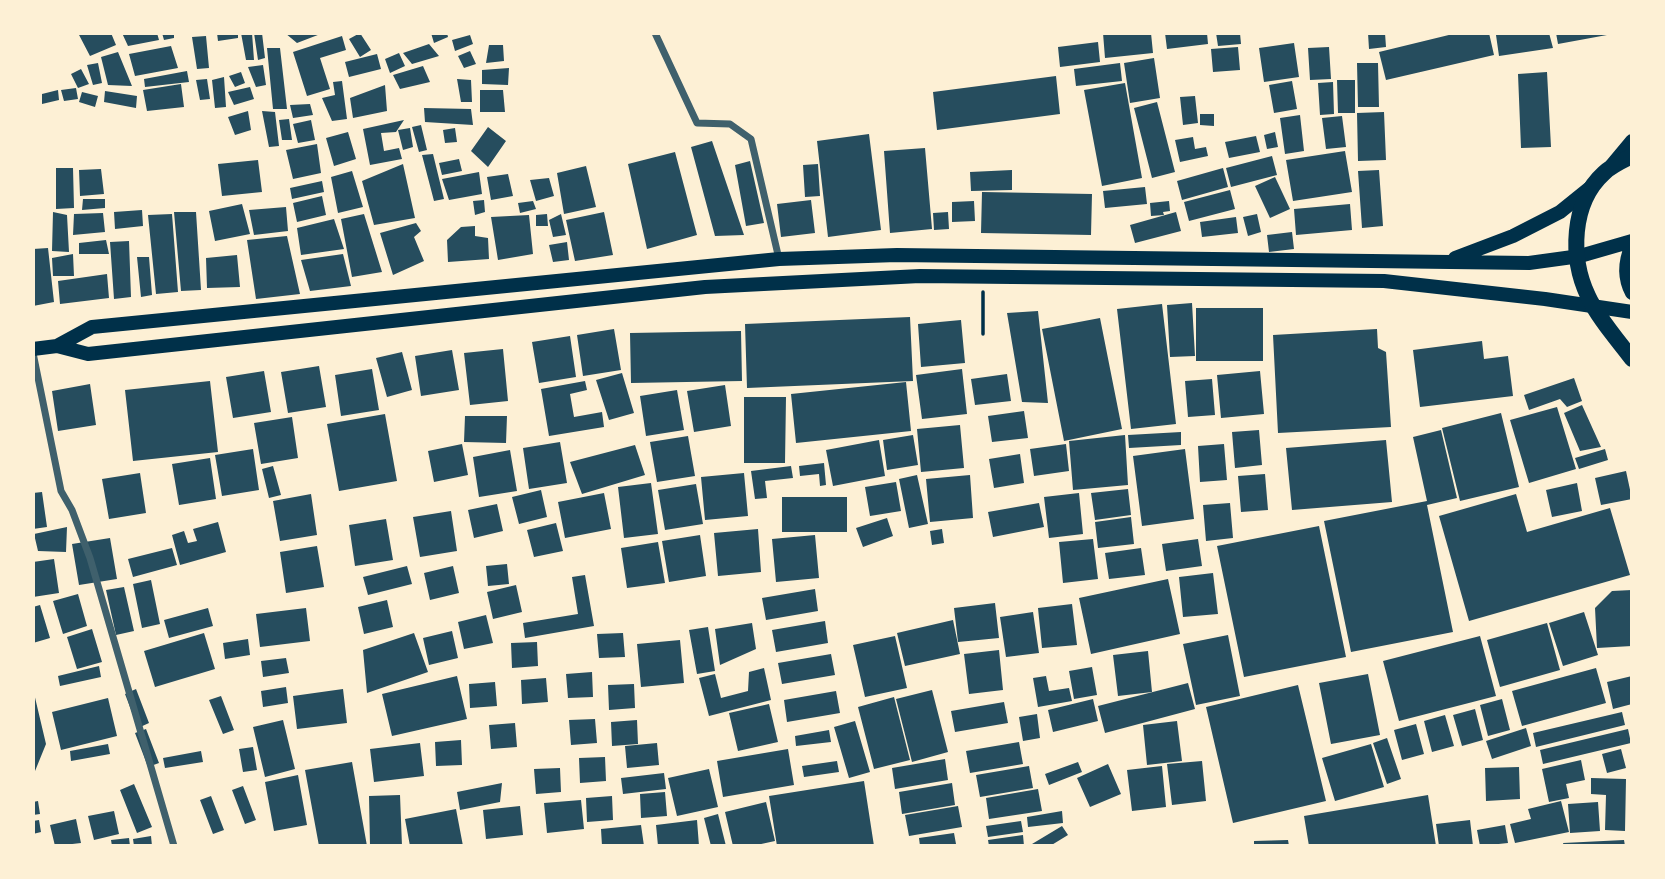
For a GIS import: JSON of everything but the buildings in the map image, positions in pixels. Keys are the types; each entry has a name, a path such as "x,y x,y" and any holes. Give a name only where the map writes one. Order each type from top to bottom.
{"highway":[{"path":"1447,260 1513,236 1560,212 1601,179 1632,141"},
{"path":"1632,156 1603,174 1589,193 1579,216 1575,245 1588,297 1632,359"},
{"path":"33,351 57,346 92,327 779,258 911,255 1529,263 1580,256 1632,243"},
{"path":"1632,243 1627,256 1626,272 1632,293"},
{"path":"57,346 89,354 705,287 920,276 1384,281 1545,299 1632,312"}],"street":[{"path":"655,33 697,123 730,124 751,139 779,258"},
{"path":"33,351 61,491 72,510 90,558 174,846"}],"path":[{"path":"983,334 982,298 986,277"}]}
